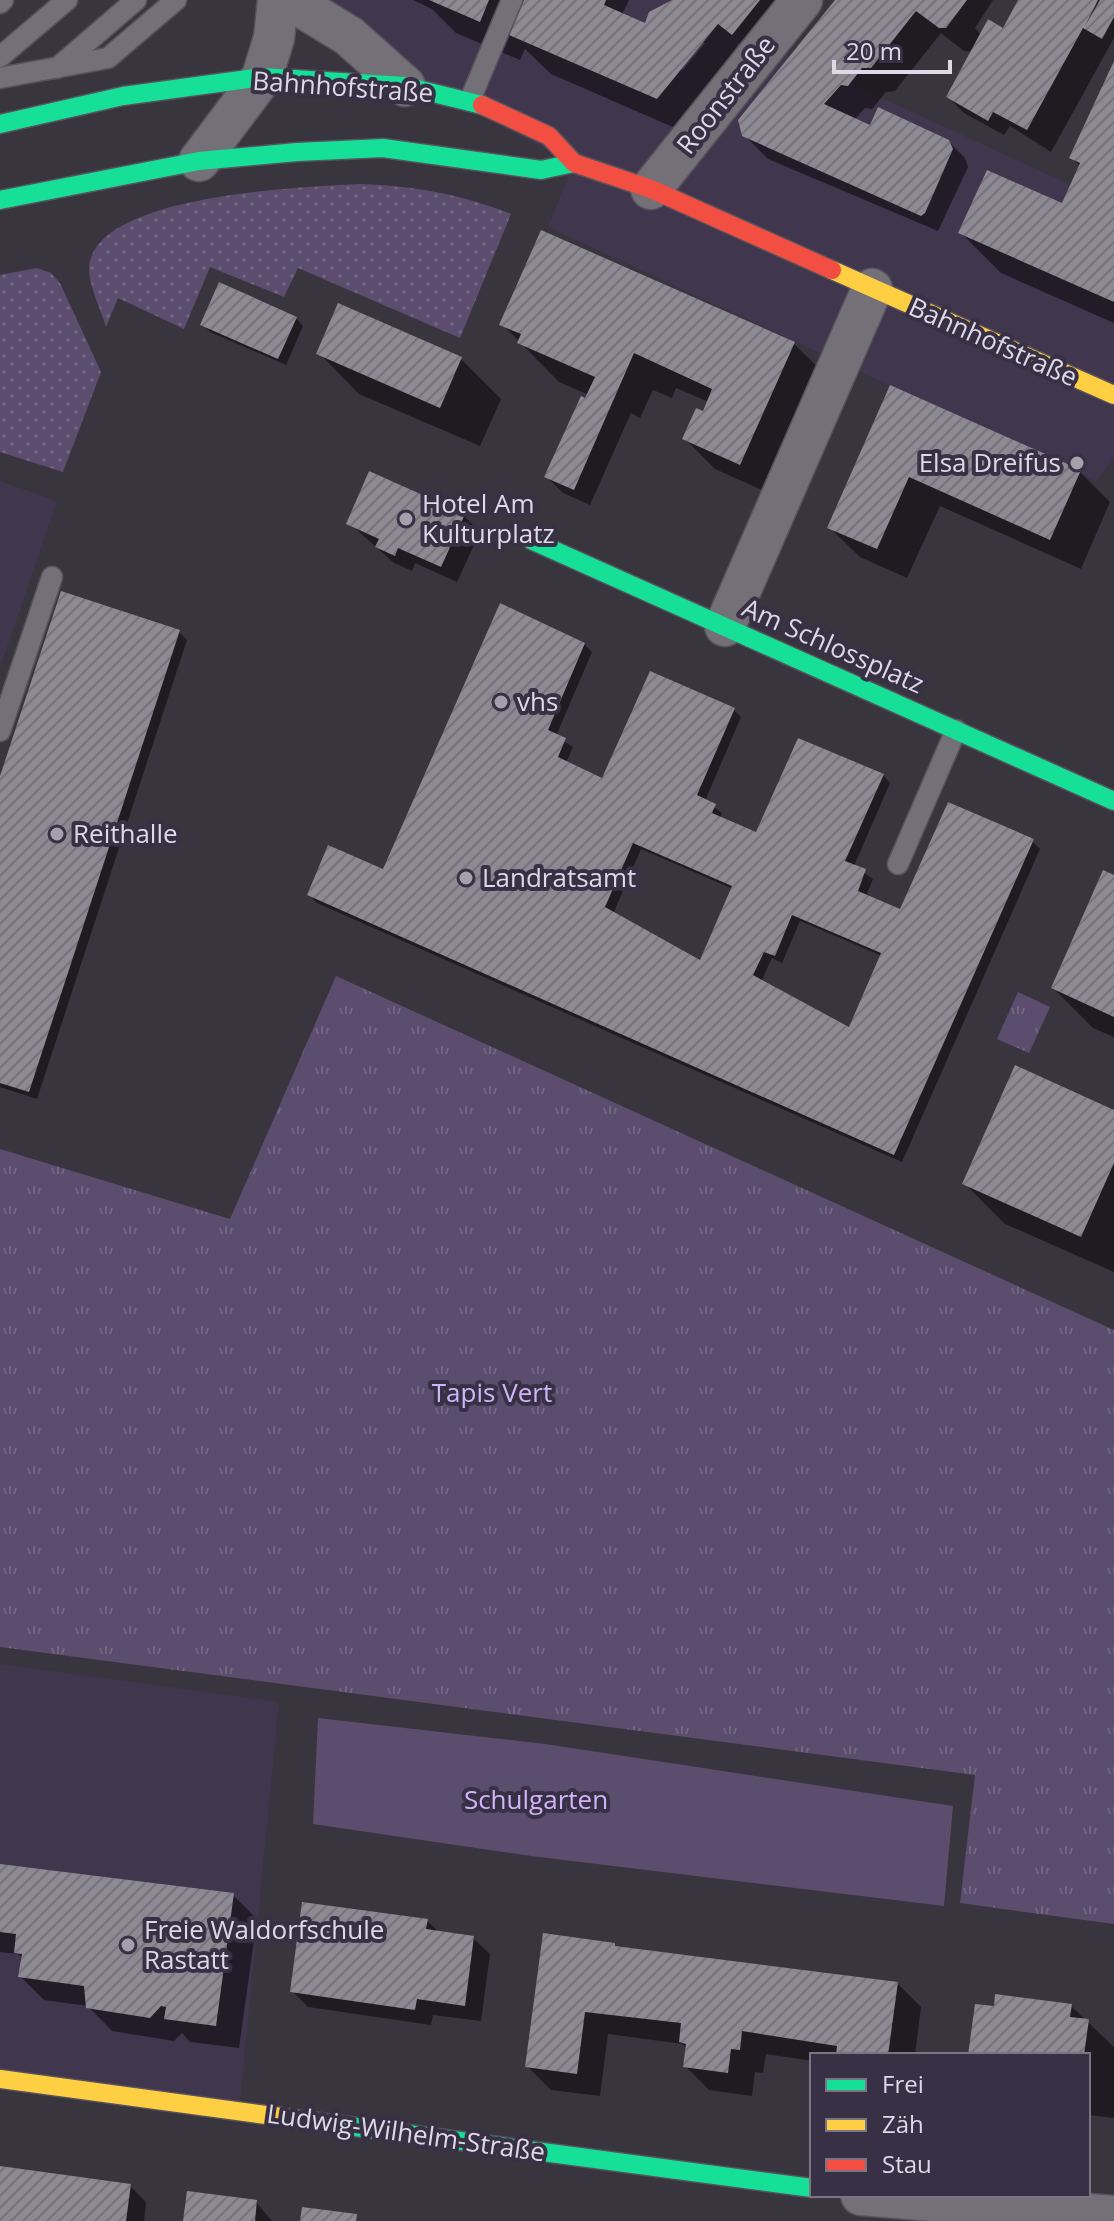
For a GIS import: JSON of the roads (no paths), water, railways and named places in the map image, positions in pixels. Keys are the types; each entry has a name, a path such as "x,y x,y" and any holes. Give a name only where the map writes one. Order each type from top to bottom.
{"main road":[{"name":"Bahnhofstraße","path":"0,124 123,96 262,77 405,86 470,100 549,136 574,163 651,189 1114,395"},
{"name":"Bahnhofstraße","path":"0,200 199,161 383,148 475,158 541,170 574,163"},
{"name":"Am Schlossplatz","path":"531,540 1114,801"},
{"name":"Ludwig-Wilhelm-Straße","path":"0,2079 810,2188"}],"street":[{"path":"199,161 262,77 274,38 278,0"},
{"path":"290,0 349,36 405,86"},
{"name":"Roonstraße","path":"651,189 802,0"},
{"path":"725,626 872,289"},
{"path":"866,2197 903,2211 1114,2216"}],"lane":[{"path":"0,57 67,0"},
{"path":"57,68 136,0"},
{"path":"0,78 108,58 176,0"},
{"path":"470,100 512,0"},
{"path":"0,731 52,577"},
{"path":"898,864 956,730"}],"place":[{"name":"Elsa Dreifus","path":"1077,463"},
{"name":"Hotel Am Kulturplatz","path":"406,519"},
{"name":"vhs","path":"501,702"},
{"name":"Reithalle","path":"57,834"},
{"name":"Landratsamt","path":"466,878"},
{"name":"Freie Waldorfschule Rastatt","path":"128,1945"}],"park label":[{"name":"Tapis Vert","path":"492,1393"},
{"name":"Schulgarten","path":"536,1800"}]}
